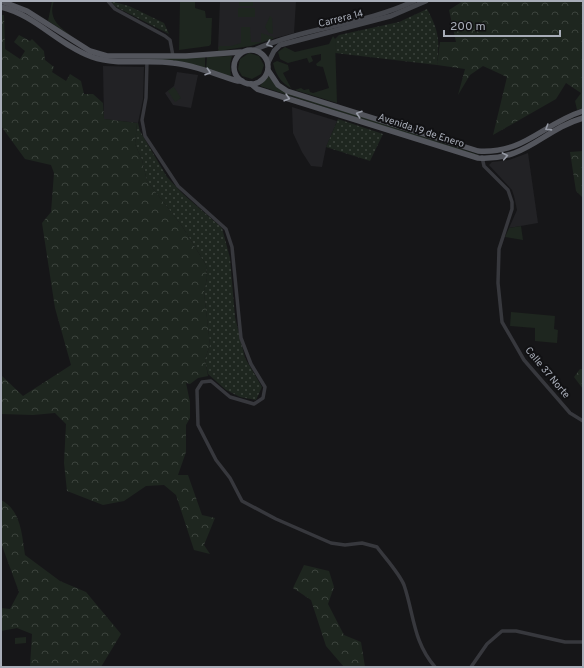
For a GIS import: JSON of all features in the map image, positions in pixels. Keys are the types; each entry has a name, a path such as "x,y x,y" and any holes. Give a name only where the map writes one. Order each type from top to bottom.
{"main road":[{"name":"Carrera 14","path":"254,50 278,40 389,11 414,1"},
{"name":"Carrera 14","path":"268,63 274,51 280,45 391,16 426,1"},
{"path":"1,7 24,16 88,56 106,61 126,59 242,52 254,50 263,54 268,63 268,70 263,78 251,84 186,65 126,59 107,56 90,51 27,11 5,2"},
{"path":"242,52 237,57 234,67 237,76 242,81"},
{"name":"Avenida 19 de Enero","path":"268,70 278,85 287,91 459,146 483,152 503,150 516,146 565,118 583,111"},
{"name":"Avenida 19 de Enero","path":"251,84 257,89 471,157 504,157 519,153 568,124 583,118"}],"street":[{"path":"108,1 114,9 170,40 173,56"},
{"path":"147,61 146,98 142,120 145,136 178,186 222,223 228,233 232,247 240,338 251,364 265,387 263,398 254,404 230,397 211,381 202,382 197,390 198,425 201,433 216,460 234,484 242,500 254,509 331,543 345,545 362,543 377,547 403,583 417,637 428,658 435,667"},
{"path":"482,158 483,152"},
{"name":"Calle 37 Norte","path":"482,158 484,166 508,190 511,196 512,209 499,249 498,283 502,322 524,360 570,413 583,421"},
{"path":"471,667 487,644 502,631 516,631 565,642 583,642"}],"shaded area":[{"path":"220,1 296,1 294,33 261,42 218,49"},
{"path":"103,66 144,67 143,99 138,123 104,119"},
{"path":"177,72 198,75 191,108 173,105 165,93 174,86"},
{"path":"292,107 337,121 326,147 322,167 311,166 302,152 293,133"},
{"path":"528,153 538,223 509,228 517,210 514,196 512,190 489,165 492,162 509,160"}],"green space":[{"path":"52,1 54,1 52,14 54,19 65,31 75,38 48,21"},
{"path":"110,1 129,6 164,23 169,34 116,7"},
{"path":"180,1 195,1 195,8 205,11 206,18 212,18 211,44 209,46 179,50"},
{"path":"239,1 253,1 253,6 239,6"},
{"path":"463,1 583,1 583,81 581,93 566,83 556,99 493,135 507,77 483,66 470,75 458,95 465,69 437,65 440,42 456,42 449,10"},
{"path":"238,8 255,8 255,17 238,17"},
{"path":"427,9 438,36 437,65 335,53 335,39 339,35 399,22"},
{"path":"1,15 4,15 5,49 20,59 25,51 14,42 19,35 30,41 32,39 44,51 45,60 54,67 52,72 66,81 70,74 81,81 84,94 93,94 103,103 104,119 137,123 135,144 142,160 147,181 182,226 206,265 207,278 204,292 210,345 205,359 208,376 198,378 190,384 186,383 190,402 190,418 186,425 186,452 178,475 188,475 202,515 215,518 204,545 210,554 194,550 176,495 164,485 146,486 124,501 103,505 67,491 64,463 66,424 55,413 33,415 1,414 1,375 23,396 71,365 55,308 42,223 51,212 54,173 51,165 25,159 1,126"},
{"path":"270,16 272,18 273,34 269,33 265,27"},
{"path":"241,27 250,27 251,42 261,42 261,33 273,37 273,39 251,46 218,51 219,46 231,46 241,43"},
{"path":"333,36 335,39 337,103 295,90 301,88 304,90 309,89 310,92 313,93 329,88 323,67 317,66 316,64 321,60 321,54 311,56 313,61 309,63 307,58 288,63 280,59 278,52 285,47 295,52 329,44"},
{"path":"249,53 259,56 264,65 261,74 252,79 242,76 238,69 240,59"},
{"path":"232,56 230,64 231,77 206,69 207,57"},
{"path":"205,57 205,69 178,61 132,59"},
{"path":"277,61 288,65 289,70 283,73 291,88 281,81 277,75 273,63"},
{"path":"268,76 286,92 480,155 468,154 260,86"},
{"path":"583,81 583,108 577,110 575,101 581,93"},
{"path":"174,87 181,98 175,102 168,91"},
{"path":"338,119 383,134 370,161 326,147"},
{"path":"137,123 140,131 167,177 183,194 222,228 230,258 235,317 245,358 262,387 256,400 240,397 226,390 208,374 205,359 210,345 204,292 207,278 206,265 182,226 147,181 142,160 135,144"},
{"path":"583,151 583,198 576,191 570,152"},
{"path":"521,226 523,240 505,237 509,228"},
{"path":"511,312 555,316 554,329 558,330 557,343 535,341 535,328 510,326"},
{"path":"580,369 583,369 583,389 574,377"},
{"path":"1,500 8,504 17,517 25,555 60,581 86,592 121,634 101,667 30,667 32,634 17,628 1,631 1,608 10,609 19,592 1,543"},
{"path":"304,565 329,571 334,587 328,604 344,635 361,642 365,667 344,667 326,646 311,600 293,588"},
{"path":"26,637 26,643 15,644 15,638"}]}
